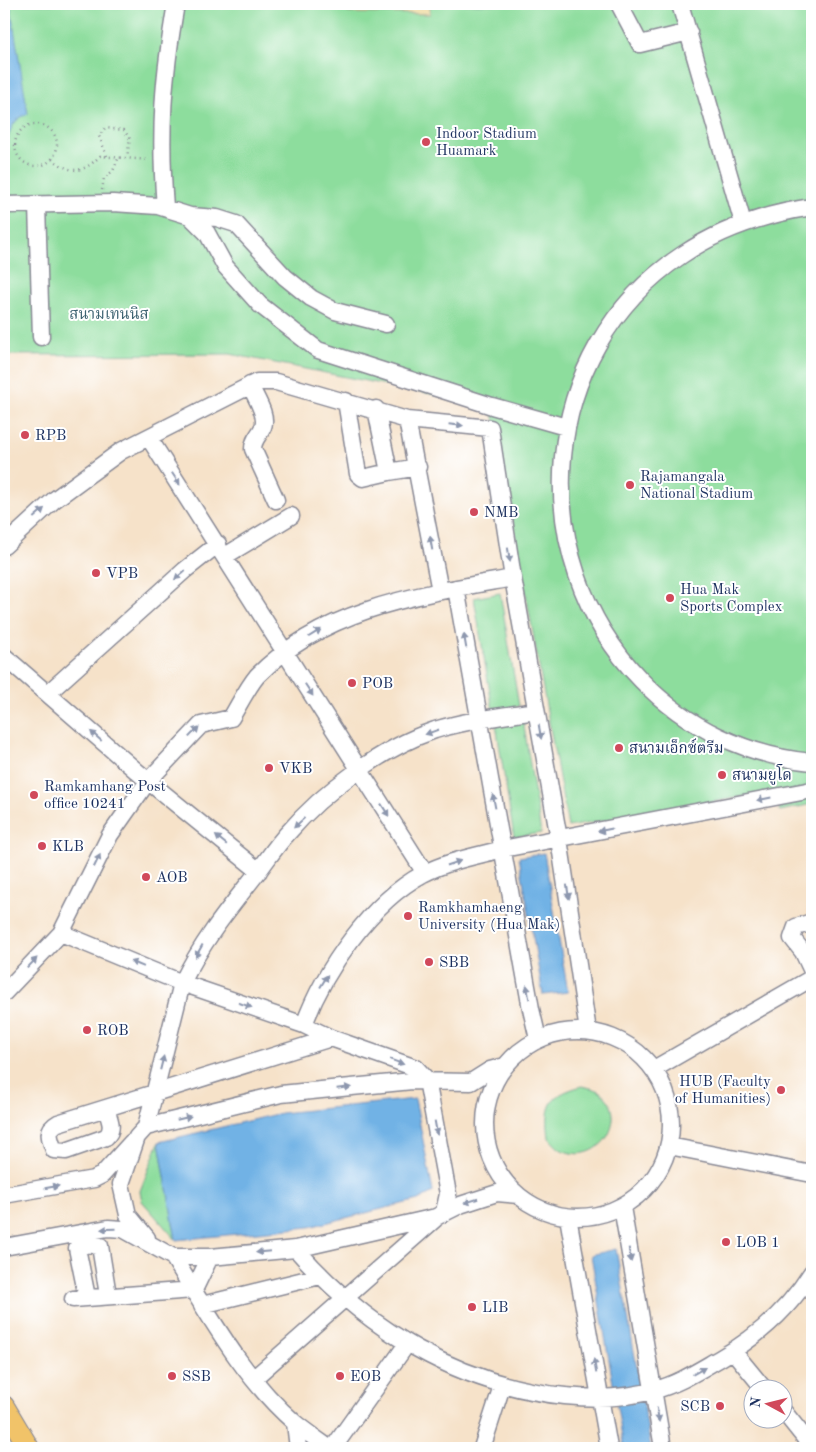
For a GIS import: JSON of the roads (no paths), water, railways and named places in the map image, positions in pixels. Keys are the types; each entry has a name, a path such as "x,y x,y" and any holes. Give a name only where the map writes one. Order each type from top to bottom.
{"main road":[{"path":"4,1406 29,1448"},
{"path":"4,1424 18,1448"}],"lane":[{"path":"165,207 161,161 164,77 176,4"},
{"path":"619,4 640,44 689,32"},
{"path":"680,4 743,223"},
{"path":"4,206 104,204 165,207 190,216 217,218 236,224 285,277 311,298 335,312 386,324"},
{"path":"37,205 41,337"},
{"path":"812,207 779,212 743,223 711,237 681,255 653,277 628,302 607,330 589,361 576,394 566,427 561,477 563,527 575,575 595,620 623,662 657,697 698,726 742,747 790,760 812,762"},
{"path":"190,216 207,233 225,266 260,304 318,350 492,406 566,427"},
{"path":"4,546 54,500 92,470 121,451 258,382 276,382 376,409 407,420 490,428 513,578 559,839 588,1031"},
{"path":"250,385 264,419 262,428 253,442 253,449 276,500"},
{"path":"346,401 359,476 366,478 418,467"},
{"path":"376,409 389,472"},
{"path":"407,420 418,467 440,591"},
{"path":"149,438 222,550 425,873"},
{"path":"48,693 185,570 291,516"},
{"path":"4,993 61,933 110,835 148,781 201,725 231,718 256,677 285,653 319,630 360,611 412,596 513,578"},
{"path":"456,588 531,1010 538,1040"},
{"path":"4,656 148,781 259,871"},
{"path":"152,1244 128,1215 122,1184 155,1093 182,983 210,932 287,833 360,769 380,755 436,730 479,720 536,711"},
{"path":"304,1025 312,1002 324,980 356,935 391,896 425,873 456,861 503,849 812,790"},
{"path":"812,922 796,927 792,938 803,952 812,971"},
{"path":"61,933 182,983 304,1025 331,1038 416,1068 428,1080 448,1194 440,1215 253,1379"},
{"path":"654,1069 812,978"},
{"path":"588,1031 613,1037 636,1050 654,1069 666,1093 672,1120 669,1146 659,1171 643,1192 622,1207 595,1216 568,1217 546,1212 518,1195 494,1163 486,1138 486,1111 494,1085 505,1066 520,1051 538,1040 563,1032 588,1031"},
{"path":"106,1108 331,1038"},
{"path":"4,1194 94,1179 102,1175 142,1132 281,1094 428,1080 471,1082 490,1070 505,1066"},
{"path":"669,1146 812,1174"},
{"path":"173,1257 210,1257 296,1249 440,1215 497,1192 518,1195"},
{"path":"622,1207 650,1391 663,1448"},
{"path":"568,1217 605,1399 609,1448"},
{"path":"4,1247 108,1228 124,1229 152,1244 173,1257 198,1298 253,1379 295,1423 331,1448 407,1344"},
{"path":"108,1295 100,1246 88,1244 77,1248 80,1298 108,1295 198,1298 320,1276"},
{"path":"296,1249 320,1276 368,1317 407,1344 447,1364 502,1386 540,1394 605,1399 650,1391 694,1374 734,1351 783,1311 812,1272"},
{"path":"198,1298 210,1257"},
{"path":"734,1351 757,1380"},
{"path":"482,1448 502,1386"},
{"path":"295,1423 298,1448"},
{"path":"794,1424 812,1447"}],"water":[{"path":"4,4 10,4 28,114 19,118 13,125 7,144 4,144"},
{"path":"544,853 568,992 543,995 519,857"},
{"path":"415,1099 433,1192 418,1200 309,1227 176,1240 159,1142 281,1113"},
{"path":"616,1249 651,1448 624,1448 591,1255"}],"place":[{"name":"Indoor Stadium Huamark","path":"426,142"},
{"name":"RPB","path":"25,435"},
{"name":"Rajamangala National Stadium","path":"630,485"},
{"name":"NMB","path":"474,512"},
{"name":"VPB","path":"96,573"},
{"name":"Hua Mak Sports Complex","path":"670,598"},
{"name":"POB","path":"352,683"},
{"name":"สนามเอ็กซ์ตรีม","path":"619,748"},
{"name":"VKB","path":"269,768"},
{"name":"สนามยูโด","path":"722,775"},
{"name":"Ramkamhang Post office 10241","path":"34,795"},
{"name":"KLB","path":"42,846"},
{"name":"AOB","path":"146,877"},
{"name":"Ramkhamhaeng University (Hua Mak)","path":"408,916"},
{"name":"SBB","path":"429,962"},
{"name":"ROB","path":"87,1030"},
{"name":"HUB (Faculty of Humanities)","path":"781,1090"},
{"name":"LOB 1","path":"726,1242"},
{"name":"LIB","path":"472,1307"},
{"name":"SSB","path":"172,1376"},
{"name":"EOB","path":"340,1376"},
{"name":"SCB","path":"720,1406"}],"park label":[{"name":"สนามเทนนิส","path":"109,314"}]}
